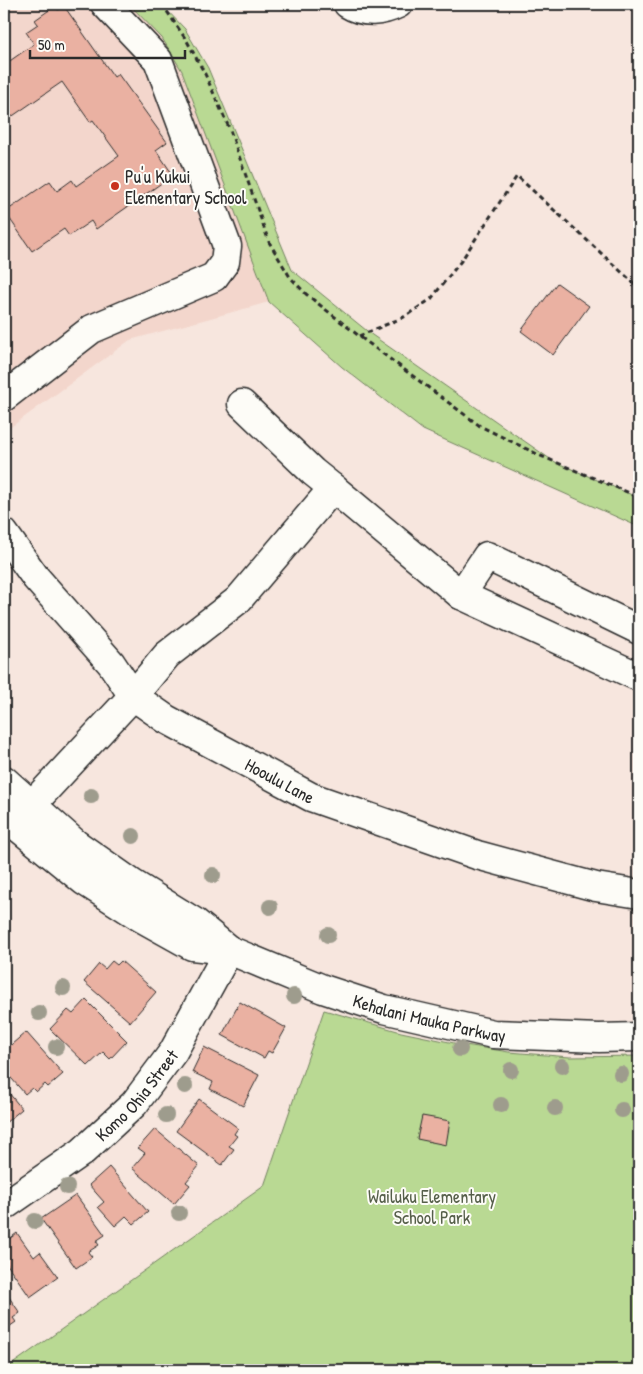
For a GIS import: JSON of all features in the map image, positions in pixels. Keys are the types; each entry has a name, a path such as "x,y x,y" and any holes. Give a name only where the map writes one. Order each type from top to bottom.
{"street":[{"path":"4,397 92,329 214,277 225,262 227,246 158,60 105,4"},
{"path":"348,4 382,15"},
{"path":"242,404 313,472 461,595 639,675"},
{"path":"38,798 133,696 167,655 238,600 334,488"},
{"name":"Hooulu Lane","path":"4,533 36,578 111,664 133,696 166,719 311,797 477,855 596,888 639,894"},
{"path":"461,595 487,556 639,630"},
{"name":"Kehalani Mauka Parkway","path":"4,780 76,844 133,884 196,923 228,950"},
{"name":"Kehalani Mauka Parkway","path":"4,814 84,881 140,918 192,946 228,950 332,992 384,1009 493,1034 599,1038 639,1037"},
{"name":"Komo Ohia Street","path":"4,1206 82,1152 134,1104 173,1052 228,950"}],"path":[{"path":"162,4 187,40 205,74 230,130 269,242 290,277 306,294 480,426 541,456 639,497"},
{"path":"359,336 404,317 431,299 461,261 517,176 639,288"}],"shaded area":[{"name":"Pu'u Kukui Elementary School","path":"4,4 129,4 162,38 182,71 269,302 130,340 4,432"}],"green space":[{"path":"129,4 161,4 185,29 208,68 292,270 372,335 553,461 639,498 639,527 423,430 342,367 269,302 182,71 162,38"},
{"name":"Wailuku Elementary School Park","path":"324,1010 401,1032 509,1052 570,1057 639,1056 639,1370 4,1370 264,1186"}],"building":[{"path":"55,6 58,10 64,6 114,77 118,74 167,142 156,150 173,175 96,229 91,221 69,236 64,229 32,251 5,212 50,181 57,191 72,180 76,186 119,156 93,120 90,122 62,82 4,122 4,65 34,44 26,32 38,24 35,20"},
{"path":"557,283 589,306 553,355 521,331"},
{"path":"112,961 117,965 121,961 156,992 130,1022 84,982 99,964 105,969"},
{"path":"86,1000 127,1041 110,1059 103,1052 88,1066 50,1029 68,1010 73,1014"},
{"path":"240,1002 286,1028 272,1053 268,1051 264,1058 222,1035"},
{"path":"26,1032 63,1074 48,1087 45,1084 36,1092 32,1088 25,1094 5,1071 8,1068 4,1063 4,1051"},
{"path":"204,1047 259,1075 243,1106 210,1089 213,1082 192,1072"},
{"path":"4,1087 22,1109 4,1124"},
{"path":"199,1099 238,1128 234,1134 237,1136 229,1146 234,1149 222,1165 176,1131"},
{"path":"422,1116 450,1121 446,1145 417,1139"},
{"path":"155,1129 199,1166 186,1182 190,1185 174,1204 132,1168 145,1153 138,1148"},
{"path":"109,1167 148,1212 134,1224 126,1216 115,1226 98,1207 104,1202 89,1185"},
{"path":"76,1195 105,1235 96,1241 99,1245 88,1252 92,1257 76,1268 41,1219"},
{"path":"17,1233 34,1257 40,1252 58,1277 30,1297 4,1260 4,1243"},
{"path":"4,1290 20,1313 13,1318 16,1322 6,1329 9,1334 4,1338"}],"place":[{"name":"Pu'u Kukui Elementary School","path":"115,186"}]}
